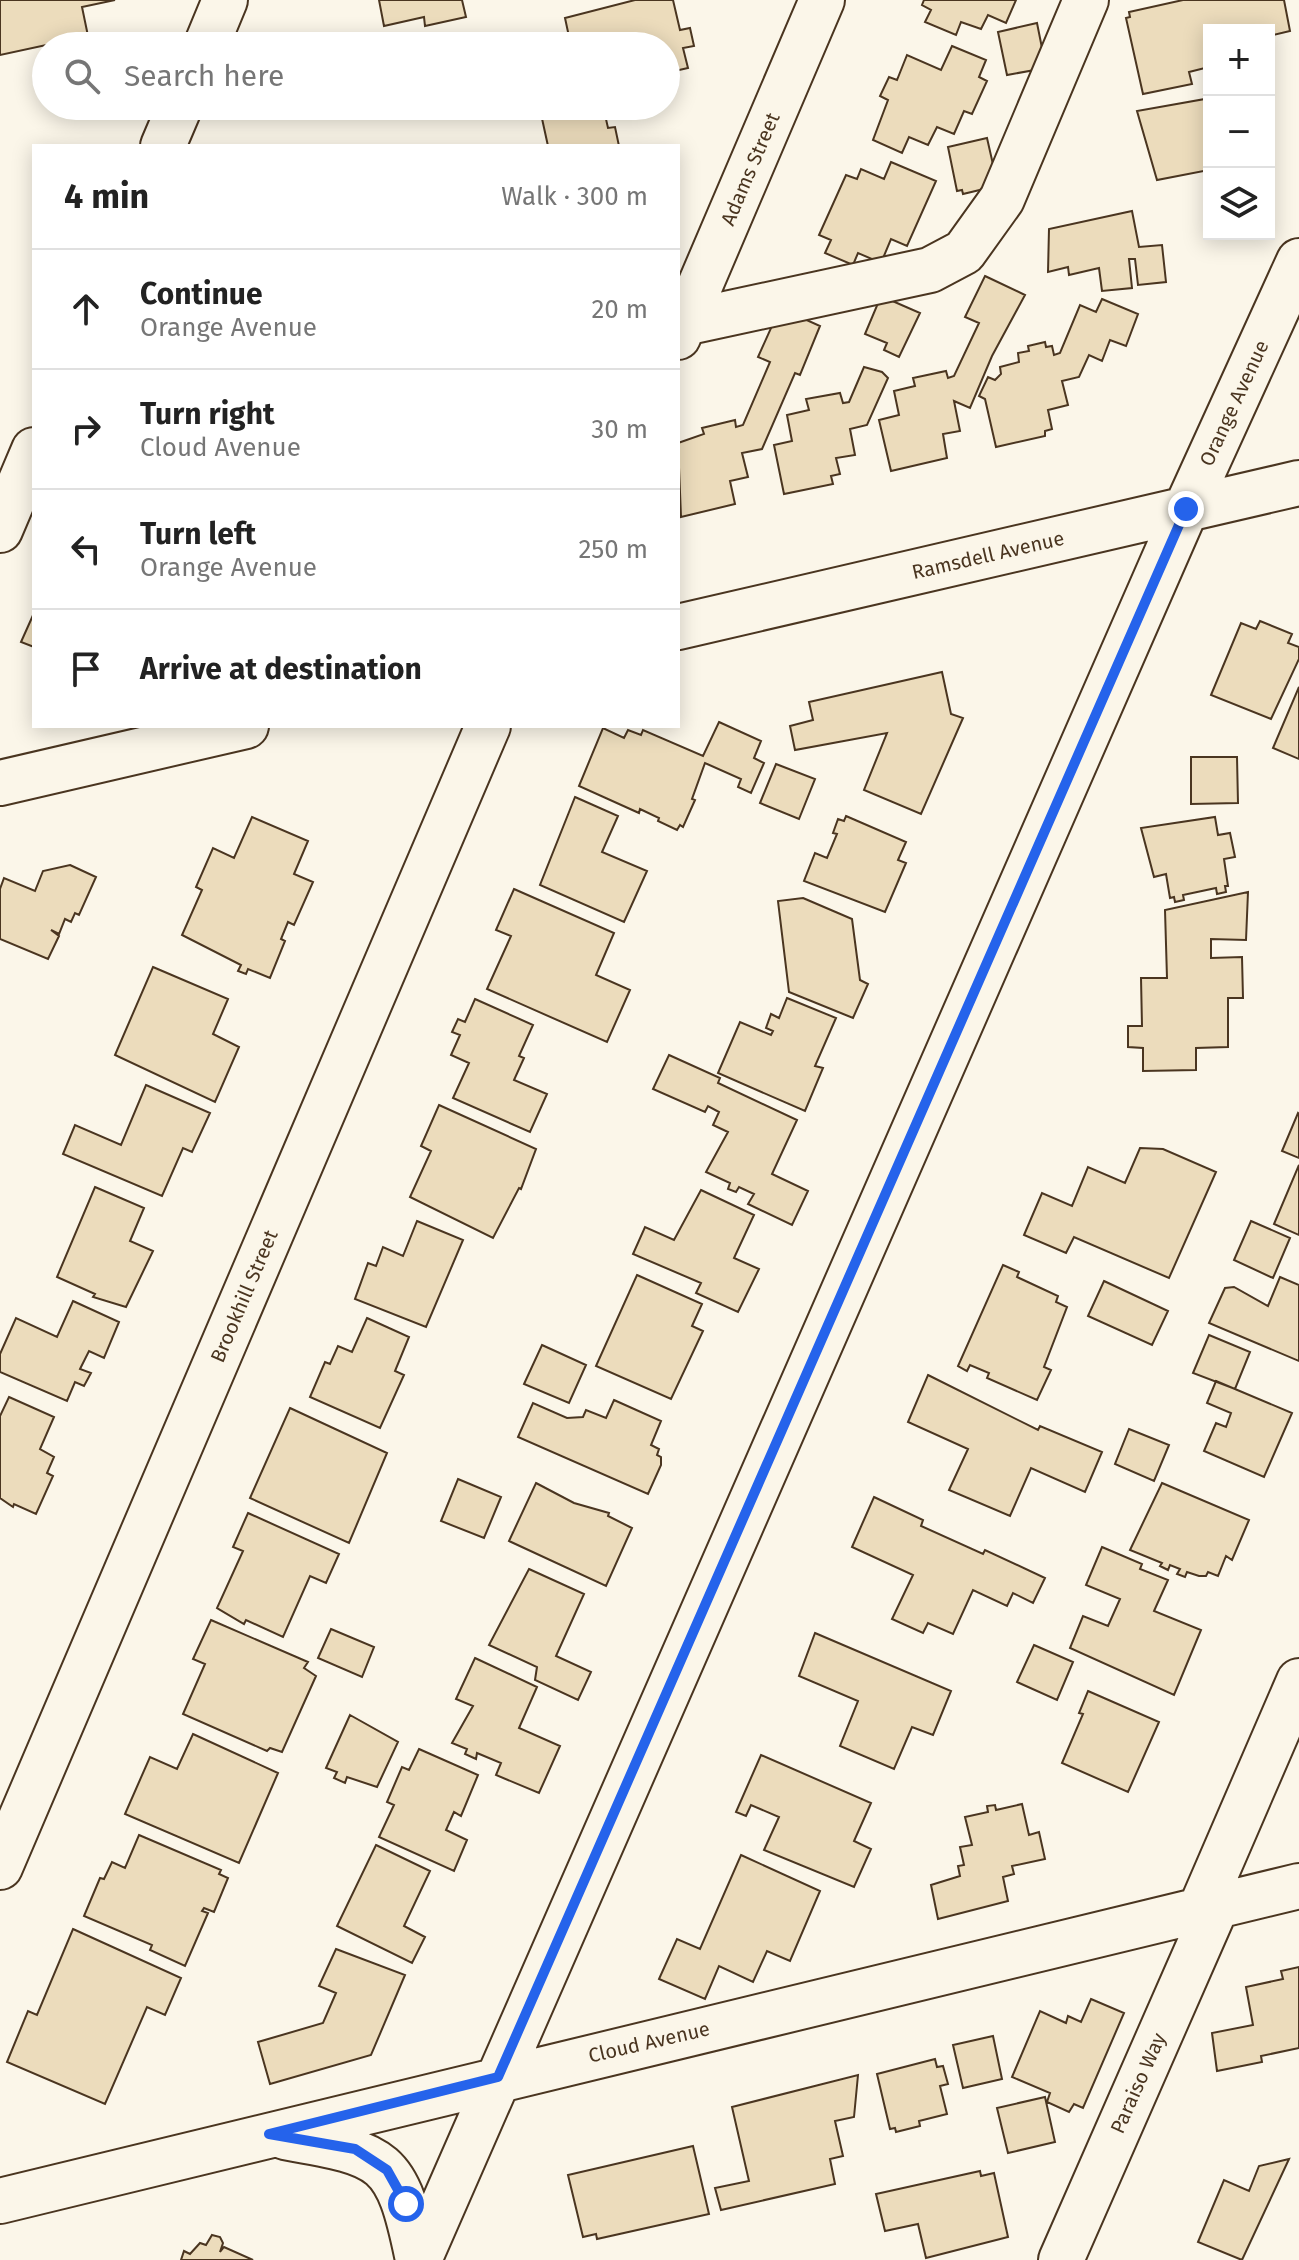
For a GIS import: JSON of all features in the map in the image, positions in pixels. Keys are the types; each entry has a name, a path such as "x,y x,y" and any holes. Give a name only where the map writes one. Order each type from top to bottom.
{"street":[{"path":"212,32 225,0"},
{"name":"Adams Street","path":"681,330 822,0"},
{"path":"681,330 930,270 964,252 1002,199 1086,0"},
{"path":"164,144 174,120"},
{"name":"Orange Avenue","path":"418,2260 1186,509 1299,261"},
{"path":"0,530 32,455"},
{"name":"Ramsdell Avenue","path":"680,627 1299,483"},
{"path":"0,783 237,728"},
{"name":"Brookhill Street","path":"0,1867 487,728"},
{"name":"Paraiso Way","path":"1061,2260 1299,1681"},
{"name":"Cloud Avenue","path":"0,2201 498,2077 1299,1886"},
{"name":"Orange Avenue","path":"269,2134 355,2149 387,2170 406,2204 418,2260"}],"building":[{"path":"0,0 115,0 82,7 87,32 32,32 32,48 0,55"},
{"path":"379,0 462,0 466,17 425,26 424,17 384,26"},
{"path":"635,0 673,0 680,30 690,28 694,46 683,48 688,68 680,70 680,32 568,32 565,18"},
{"path":"924,0 1016,0 1006,23 988,15 981,29 961,22 956,35 925,22 931,10 922,5"},
{"path":"1183,0 1284,0 1290,31 1275,35 1275,24 1203,24 1203,68 1189,72 1192,84 1143,94 1126,18 1130,17 1129,12"},
{"path":"1037,23 1046,68 1007,75 998,32"},
{"path":"952,46 986,60 979,77 987,81 972,114 964,111 954,134 937,127 928,145 909,137 902,153 873,140 888,100 880,96 889,77 897,80 907,55 941,70"},
{"path":"1203,99 1203,171 1157,180 1137,111"},
{"path":"542,120 606,120 608,128 615,127 619,144 548,144"},
{"path":"987,138 997,182 992,187 963,194 962,190 957,191 948,147"},
{"path":"891,162 936,181 907,246 891,239 881,263 858,253 853,265 825,253 831,240 819,235 846,175 857,179 861,169 884,179"},
{"path":"1132,211 1139,247 1162,245 1166,282 1138,285 1135,259 1129,259 1132,288 1102,291 1099,268 1069,275 1068,267 1048,272 1049,229"},
{"path":"985,276 1025,295 992,356 970,408 954,401 960,431 943,434 947,458 891,471 879,420 899,415 894,391 915,386 913,378 946,371 948,378 954,376 979,323 965,317"},
{"path":"881,296 920,313 899,357 884,350 887,343 865,334"},
{"path":"1102,299 1138,314 1126,346 1110,340 1102,361 1089,355 1079,377 1062,381 1068,405 1048,410 1052,429 1045,431 1045,436 996,447 985,399 979,396 988,377 995,380 1001,374 1000,367 1019,362 1018,353 1029,351 1028,346 1045,342 1046,347 1052,346 1054,355 1060,353 1080,305 1096,312"},
{"path":"780,308 820,326 800,375 795,373 762,449 742,453 748,477 730,481 735,504 681,517 680,442 704,434 702,428 735,420 736,427 743,425 770,362 758,357"},
{"path":"864,367 882,372 888,378 867,425 850,429 855,455 836,458 840,474 831,476 833,484 784,494 774,445 792,441 787,415 809,410 806,399 840,393 843,403 849,402"},
{"path":"32,617 32,646 21,642"},
{"path":"1260,621 1292,634 1288,643 1299,647 1299,659 1271,719 1211,695 1241,623 1256,629"},
{"path":"942,672 951,714 963,718 921,814 864,790 887,733 795,750 790,726 813,720 809,702"},
{"path":"1299,687 1299,759 1273,748"},
{"path":"719,722 761,741 754,758 764,763 751,793 738,787 741,779 705,763 692,799 695,800 683,827 680,825 677,830 640,809 639,813 579,786 603,728 624,738 628,730 641,735 643,730 703,756"},
{"path":"1191,757 1237,757 1238,803 1191,804"},
{"path":"776,764 815,779 799,819 760,803"},
{"path":"575,797 618,816 602,852 647,871 624,922 540,885"},
{"path":"846,816 906,842 898,860 906,863 885,912 804,881 815,853 827,858 837,834 833,833 838,819 844,821"},
{"path":"252,817 308,841 294,874 313,882 294,925 288,922 281,939 285,941 270,978 248,969 246,974 238,971 241,965 182,935 202,890 196,887 213,848 234,858"},
{"path":"1215,817 1218,835 1230,833 1235,857 1224,859 1226,892 1217,894 1216,888 1183,895 1184,900 1175,902 1174,897 1170,898 1166,874 1154,877 1141,828"},
{"path":"70,865 96,877 79,915 75,913 71,922 65,919 59,934 51,930 59,936 48,959 0,939 0,889 4,878 35,891 43,871"},
{"path":"514,889 614,933 596,975 630,990 607,1042 487,989 511,936 496,930"},
{"path":"1248,892 1246,940 1211,939 1211,958 1242,957 1243,998 1228,998 1228,1047 1196,1048 1196,1070 1143,1071 1143,1048 1128,1047 1128,1026 1142,1026 1141,978 1167,978 1165,910"},
{"path":"803,898 852,919 860,980 868,984 853,1018 789,992 778,901"},
{"path":"153,967 228,999 213,1034 239,1047 215,1102 115,1055"},
{"path":"787,998 836,1018 815,1066 823,1068 805,1111 718,1073 740,1022 771,1035 773,1031 766,1028 771,1014 779,1018"},
{"path":"475,999 533,1025 519,1056 524,1058 514,1080 547,1094 530,1132 453,1098 469,1063 451,1055 460,1035 452,1032 458,1019 465,1022"},
{"path":"669,1055 720,1078 718,1083 797,1120 772,1174 808,1191 792,1225 748,1204 754,1194 739,1187 736,1192 728,1189 730,1183 706,1172 728,1132 713,1125 719,1112 708,1106 705,1112 653,1089"},
{"path":"146,1085 210,1113 192,1152 183,1148 162,1196 63,1154 75,1125 121,1145"},
{"path":"439,1105 536,1149 521,1189 493,1238 410,1197 431,1151 421,1146"},
{"path":"1299,1114 1299,1158 1282,1151"},
{"path":"1140,1148 1163,1149 1216,1172 1169,1278 1074,1237 1066,1253 1024,1235 1042,1193 1072,1206 1088,1167 1125,1183"},
{"path":"1299,1165 1299,1235 1274,1224"},
{"path":"95,1187 144,1208 130,1241 153,1251 126,1307 93,1297 95,1294 57,1277"},
{"path":"701,1190 754,1215 734,1258 759,1269 738,1312 696,1293 701,1283 633,1254 645,1227 674,1240"},
{"path":"417,1221 463,1240 426,1327 355,1299 368,1263 376,1266 383,1247 403,1256"},
{"path":"1251,1221 1290,1238 1273,1278 1234,1260"},
{"path":"1003,1265 1019,1272 1017,1277 1058,1296 1056,1302 1067,1307 1044,1367 1051,1370 1037,1400 987,1378 989,1373 970,1365 967,1371 958,1366"},
{"path":"637,1275 702,1304 692,1326 703,1331 671,1399 596,1366"},
{"path":"1280,1277 1299,1285 1299,1361 1209,1323 1225,1288 1234,1287 1268,1306"},
{"path":"1104,1281 1168,1311 1152,1345 1088,1316"},
{"path":"73,1301 119,1322 104,1358 89,1351 80,1369 91,1373 84,1386 75,1382 67,1401 0,1372 0,1354 16,1318 57,1337"},
{"path":"367,1318 409,1337 395,1371 404,1375 380,1428 310,1397 325,1362 330,1364 338,1346 352,1352"},
{"path":"1209,1335 1250,1352 1235,1389 1193,1373"},
{"path":"542,1345 586,1365 569,1403 524,1384"},
{"path":"928,1375 1038,1430 1040,1426 1102,1452 1085,1492 1031,1468 1010,1516 949,1490 968,1449 908,1422"},
{"path":"1216,1381 1292,1413 1264,1477 1204,1451 1216,1423 1226,1427 1231,1413 1207,1403"},
{"path":"9,1397 54,1417 40,1449 54,1457 47,1473 53,1476 36,1514 14,1504 13,1507 0,1498 0,1416"},
{"path":"614,1400 661,1421 651,1445 659,1449 657,1455 661,1457 661,1465 648,1494 518,1437 533,1403 567,1418 583,1417 586,1410 606,1418"},
{"path":"290,1408 387,1453 349,1543 250,1498"},
{"path":"1129,1429 1169,1445 1154,1481 1115,1464"},
{"path":"458,1479 501,1497 484,1538 441,1521"},
{"path":"536,1483 574,1503 609,1513 608,1516 632,1528 606,1586 509,1541"},
{"path":"1162,1483 1249,1520 1232,1560 1226,1556 1218,1576 1208,1572 1206,1576 1199,1576 1187,1572 1185,1577 1177,1574 1180,1569 1170,1565 1168,1570 1160,1566 1162,1563 1130,1550"},
{"path":"874,1497 923,1520 921,1526 983,1554 985,1550 1045,1578 1033,1603 1013,1593 1007,1606 973,1590 953,1634 928,1623 923,1633 892,1619 913,1575 852,1547"},
{"path":"248,1513 339,1554 326,1583 310,1576 283,1637 246,1620 244,1624 217,1608 243,1551 233,1547"},
{"path":"1102,1547 1142,1564 1140,1569 1168,1580 1154,1611 1201,1630 1174,1695 1070,1648 1083,1616 1108,1626 1120,1599 1086,1585"},
{"path":"529,1569 584,1594 556,1656 591,1672 578,1700 535,1680 537,1667 489,1645"},
{"path":"211,1620 308,1662 304,1668 316,1676 282,1752 270,1748 267,1751 183,1714 205,1664 193,1659"},
{"path":"331,1629 374,1647 362,1677 318,1658"},
{"path":"815,1633 951,1691 933,1735 912,1727 894,1769 840,1746 858,1701 799,1676"},
{"path":"1034,1645 1073,1662 1057,1700 1017,1682"},
{"path":"475,1658 537,1687 519,1728 560,1746 539,1793 496,1775 501,1763 477,1753 476,1759 465,1754 467,1749 452,1743 473,1706 456,1699"},
{"path":"1088,1691 1159,1722 1128,1792 1062,1763 1083,1714 1079,1713"},
{"path":"350,1715 398,1742 377,1787 347,1777 345,1783 334,1778 337,1772 326,1768"},
{"path":"193,1734 278,1773 239,1863 125,1814 150,1757 177,1769"},
{"path":"419,1749 478,1775 461,1816 454,1812 446,1830 467,1840 454,1871 379,1837 394,1805 387,1802 402,1767 409,1770"},
{"path":"761,1755 871,1803 854,1841 871,1849 854,1887 764,1850 779,1817 751,1805 746,1816 736,1812"},
{"path":"1022,1804 1029,1835 1039,1832 1045,1859 1012,1866 1014,1874 1003,1877 1008,1901 938,1919 931,1885 960,1876 958,1866 964,1865 960,1847 972,1845 965,1817 988,1812 987,1806 995,1805 996,1810"},
{"path":"139,1835 221,1870 219,1874 228,1878 214,1912 204,1908 202,1911 208,1913 185,1966 150,1950 152,1945 84,1916 100,1878 104,1879 112,1862 125,1868"},
{"path":"376,1845 430,1871 404,1926 425,1937 412,1963 337,1926"},
{"path":"741,1855 820,1891 790,1961 767,1951 753,1982 719,1966 705,1999 659,1979 677,1939 700,1949"},
{"path":"73,1929 181,1978 165,2015 147,2007 105,2104 7,2062 28,2011 37,2015"},
{"path":"336,1949 405,1975 371,2055 270,2084 258,2042 323,2023 336,1993 319,1986"},
{"path":"1299,1967 1299,2048 1261,2056 1262,2062 1217,2071 1212,2033 1253,2025 1246,1987 1283,1979 1281,1971"},
{"path":"1091,1999 1124,2013 1083,2108 1074,2104 1069,2112 1047,2102 1050,2093 1012,2077 1040,2011 1066,2023 1068,2016 1081,2022"},
{"path":"993,2036 1002,2079 963,2088 953,2045"},
{"path":"935,2059 937,2067 943,2066 948,2084 940,2086 947,2114 919,2121 920,2126 896,2132 895,2128 890,2129 877,2074"},
{"path":"858,2075 854,2117 835,2121 843,2156 830,2159 835,2184 721,2210 715,2188 749,2181 732,2107"},
{"path":"1045,2097 1055,2142 1008,2153 997,2108"},
{"path":"693,2146 709,2214 597,2239 596,2234 583,2237 568,2175"},
{"path":"1289,2159 1242,2260 1198,2242 1224,2180 1249,2191 1259,2166"},
{"path":"980,2171 981,2176 994,2173 1008,2237 926,2258 918,2224 885,2231 876,2194"},
{"path":"212,2235 220,2237 223,2243 220,2252 224,2247 253,2260 181,2260 184,2251 190,2254 200,2243 206,2245"}],"route":[{"path":"406,2204 387,2170 355,2149 269,2134 498,2077 1186,509"}]}
